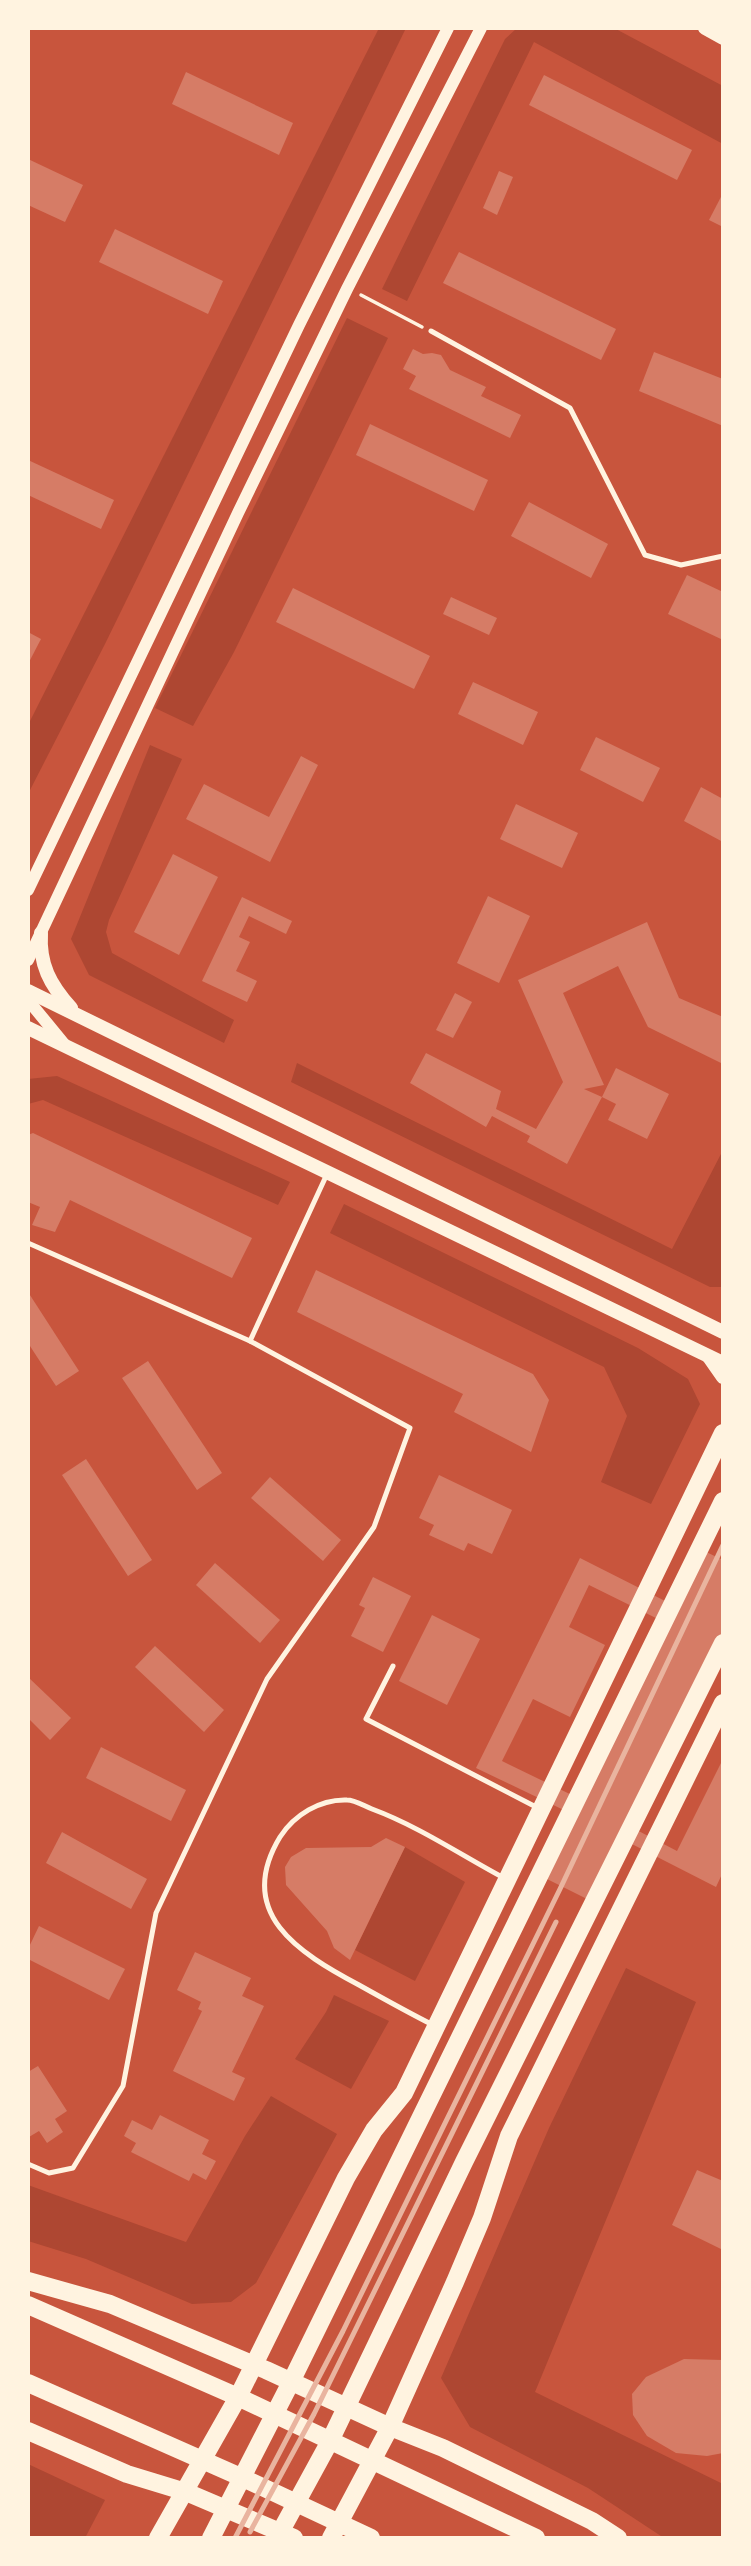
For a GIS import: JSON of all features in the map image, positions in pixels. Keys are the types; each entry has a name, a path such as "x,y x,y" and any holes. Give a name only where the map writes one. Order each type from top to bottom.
{"main road":[{"path":"705,28 723,38"},
{"path":"41,933 40,953 45,971 53,987 76,1015"},
{"path":"28,990 723,1332"},
{"path":"28,1028 723,1361"},
{"path":"708,1355 723,1377"},
{"path":"158,2538 238,2397 346,2178 374,2130 404,2093 723,1433"},
{"path":"211,2538 243,2478 723,1501"},
{"path":"28,2431 127,2474 186,2492 284,2536 297,2503 330,2441 464,2162 723,1643"},
{"path":"335,2531 390,2427 482,2218 509,2137 723,1703"},
{"path":"507,1880 554,1844"},
{"path":"28,2281 110,2304 254,2366 468,2460 592,2521 618,2538"},
{"path":"28,2305 238,2397 536,2538"},
{"path":"28,2383 297,2503 335,2531 371,2538"}],"street":[{"path":"28,890 299,325 448,28"},
{"path":"28,960 238,513 347,289 481,28"},
{"path":"28,1000 66,1046"}],"lane":[{"path":"430,331 570,408 645,555 681,565 723,556"},
{"path":"250,1341 328,1172"},
{"path":"28,1243 250,1341 410,1428 374,1527 267,1679 156,1913 123,2086 73,2168 49,2173 28,2164"},
{"path":"393,1665 366,1718 541,1810"},
{"path":"437,2027 315,1962 281,1931 268,1908 262,1884 271,1853 288,1825 319,1804 349,1800 387,1815 507,1880"}],"path":[{"path":"347,289 430,331"}],"shaded area":[{"path":"379,28 406,28 105,644 28,794 28,725"},
{"path":"517,28 614,28 723,86 723,144 534,42 407,301 382,289 505,39"},
{"path":"347,318 388,338 234,652 193,726 155,708"},
{"path":"150,745 182,759 106,932 112,953 234,1020 224,1043 89,975 71,939"},
{"path":"297,1063 672,1249 723,1150 723,1287 710,1287 291,1082"},
{"path":"57,1076 290,1182 278,1205 43,1100 28,1104 28,1079"},
{"path":"344,1204 638,1348 688,1379 700,1404 651,1504 601,1482 627,1416 604,1367 330,1233"},
{"path":"405,1847 465,1882 415,1981 355,1950"},
{"path":"626,1968 696,2002 535,2392 723,2484 723,2538 664,2538 588,2488 470,2427 441,2378 549,2128"},
{"path":"334,1995 389,2021 351,2089 295,2059"},
{"path":"271,2096 337,2134 256,2283 231,2302 192,2304 86,2259 28,2241 28,2185 186,2242 245,2136"},
{"path":"28,2464 105,2500 85,2538 28,2538"}],"building":[{"path":"186,72 293,123 279,155 172,104"},
{"path":"544,75 692,150 677,180 529,105"},
{"path":"28,159 83,185 65,222 28,205"},
{"path":"499,171 513,177 497,215 483,208"},
{"path":"723,193 723,227 709,220"},
{"path":"115,229 223,281 208,314 99,262"},
{"path":"459,252 616,329 601,360 443,283"},
{"path":"413,349 423,354 441,355 450,370 486,387 481,396 521,415 510,438 409,389 416,376 403,369"},
{"path":"654,352 723,379 723,426 639,391"},
{"path":"370,424 488,480 474,511 356,455"},
{"path":"28,460 114,500 101,529 28,495"},
{"path":"529,502 608,544 591,578 511,536"},
{"path":"687,575 723,592 723,640 668,614"},
{"path":"293,588 430,656 414,689 276,622"},
{"path":"451,597 497,618 489,635 443,614"},
{"path":"28,632 41,639 28,664"},
{"path":"473,682 538,712 523,745 458,714"},
{"path":"596,737 660,768 643,802 580,770"},
{"path":"301,756 318,765 270,862 186,819 204,784 269,817"},
{"path":"701,787 723,799 723,842 684,821"},
{"path":"516,804 578,833 562,868 500,839"},
{"path":"173,854 218,877 179,955 134,932"},
{"path":"488,896 530,916 499,983 457,963"},
{"path":"242,897 292,921 286,934 249,916 239,937 250,942 236,971 257,981 247,1002 202,981"},
{"path":"647,922 679,998 723,1017 723,1064 648,1027 618,966 563,993 604,1085 584,1089 602,1097 567,1164 527,1142 530,1136 492,1116 486,1127 410,1083 426,1053 501,1091 496,1109 536,1129 563,1082 518,980"},
{"path":"455,993 472,1002 453,1038 436,1030"},
{"path":"616,1068 669,1094 647,1139 608,1120 616,1104 602,1097"},
{"path":"33,1133 252,1238 232,1278 70,1200 55,1232 32,1225 40,1207 28,1202 28,1135"},
{"path":"316,1270 533,1374 549,1400 531,1452 454,1412 463,1394 297,1312"},
{"path":"28,1292 79,1371 56,1386 28,1343"},
{"path":"148,1361 222,1473 197,1490 122,1378"},
{"path":"86,1459 152,1560 128,1576 62,1475"},
{"path":"439,1475 512,1510 492,1554 468,1543 464,1551 429,1535 434,1525 419,1518"},
{"path":"270,1477 341,1540 323,1561 251,1498"},
{"path":"702,1550 723,1560 723,1652 629,1826 677,1851 723,1759 723,1872 716,1887 622,1839 591,1901 541,1876 572,1814 476,1768 580,1558 675,1606","holes":["589,1585 666,1623 580,1799 502,1761 533,1699 570,1717 605,1645 569,1627"]},
{"path":"215,1563 280,1620 260,1643 196,1585"},
{"path":"373,1577 411,1596 383,1652 351,1636 365,1608 359,1605"},
{"path":"432,1615 480,1639 447,1705 399,1681"},
{"path":"155,1646 224,1710 204,1732 135,1667"},
{"path":"28,1677 71,1718 50,1740 28,1718"},
{"path":"101,1747 186,1790 171,1821 86,1778"},
{"path":"62,1832 147,1879 131,1909 46,1863"},
{"path":"386,1838 405,1847 350,1960 334,1948 327,1931 286,1885 285,1867 291,1857 306,1848 371,1847"},
{"path":"39,1926 125,1969 109,2000 28,1959 28,1949"},
{"path":"195,1952 251,1978 242,1996 264,2006 232,2072 245,2078 234,2101 173,2071 202,2011 198,2009 201,2002 177,1990"},
{"path":"38,2066 67,2111 55,2119 63,2132 47,2143 39,2131 28,2136 28,2072"},
{"path":"160,2115 209,2140 202,2154 216,2161 206,2180 193,2173 189,2181 131,2152 136,2143 124,2136 132,2120 152,2130"},
{"path":"697,2170 723,2181 723,2250 672,2225"},
{"path":"684,2359 723,2360 723,2453 707,2456 676,2453 647,2436 633,2415 632,2394 646,2377"}],"railway":[{"path":"235,2538 343,2331 560,1889 723,1545"},
{"path":"250,2532 314,2414 556,1922"}]}
